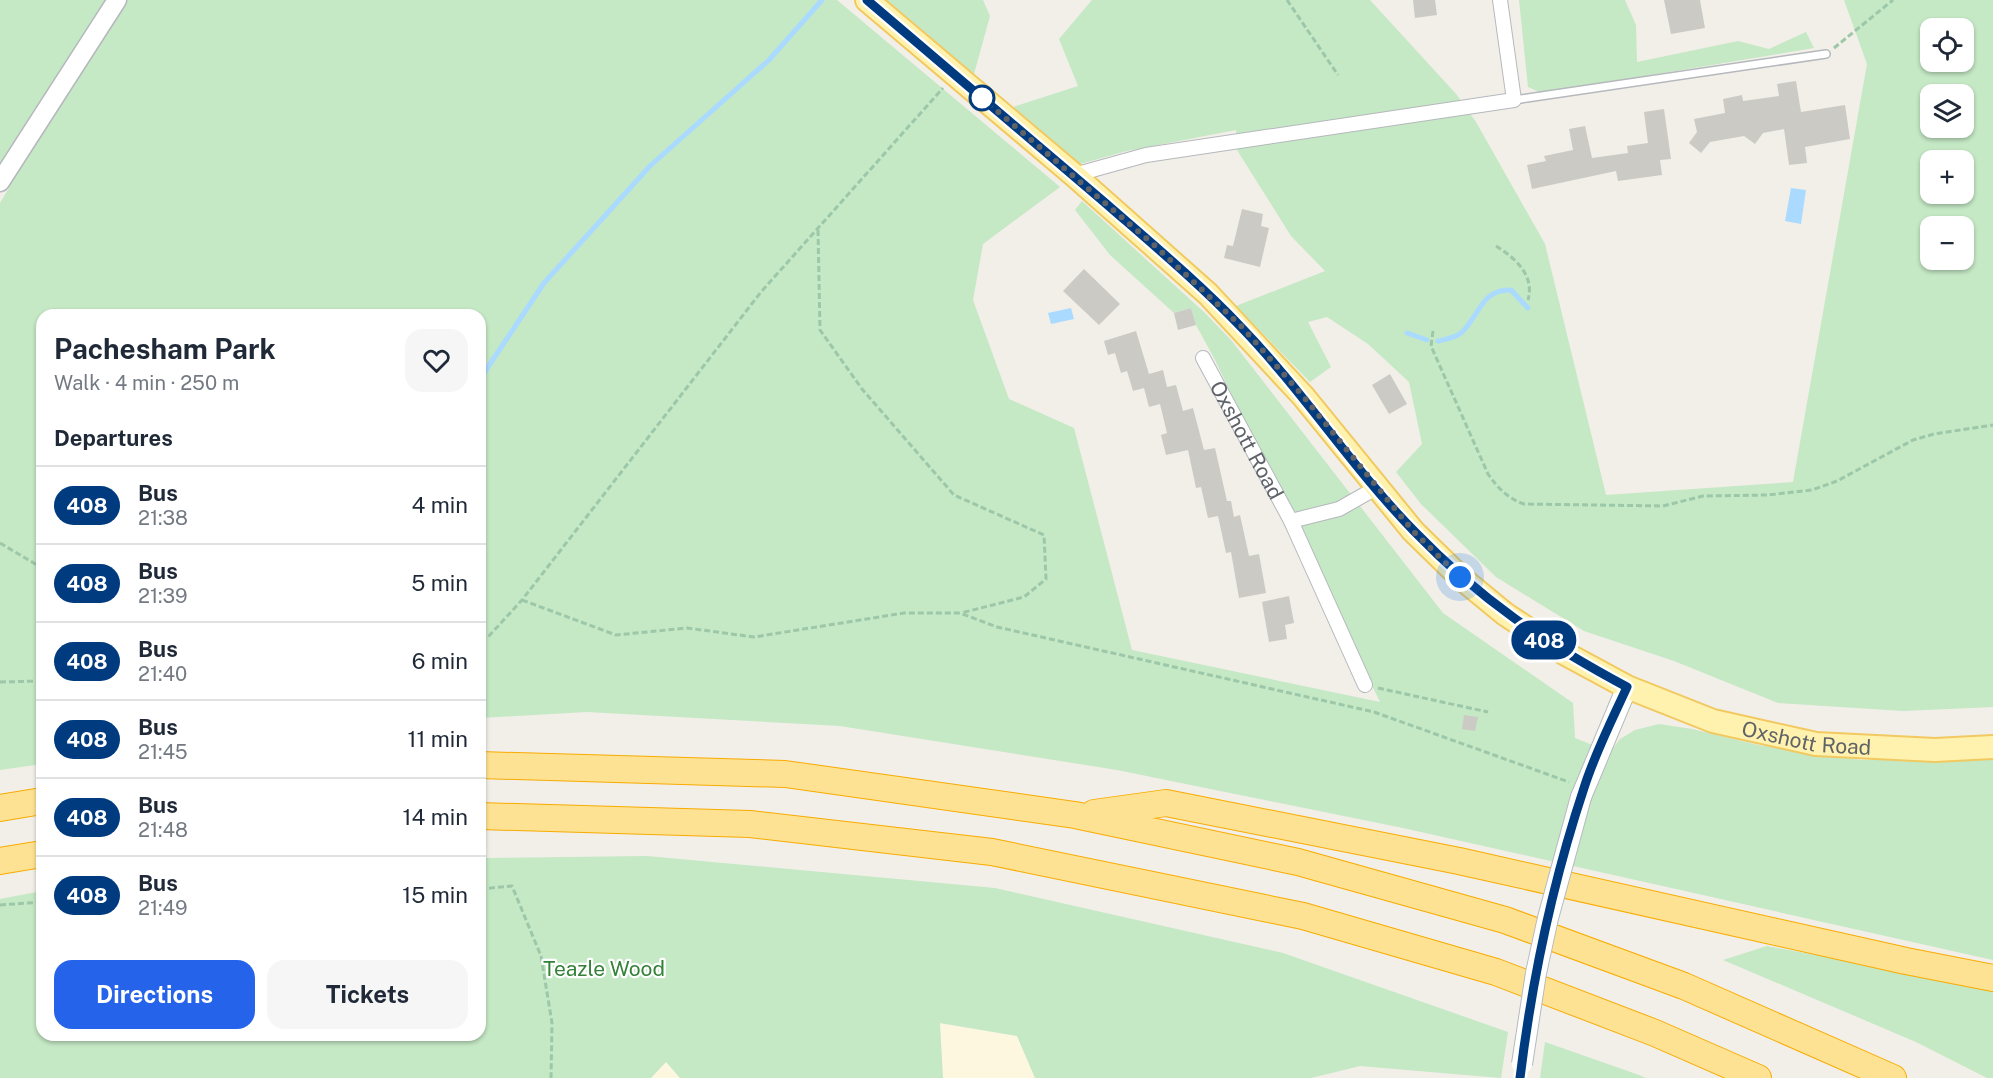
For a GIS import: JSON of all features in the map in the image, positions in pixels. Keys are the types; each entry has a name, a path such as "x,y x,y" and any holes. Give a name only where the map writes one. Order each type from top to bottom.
{"highway":[{"path":"486,765 785,774 1075,815 1298,862 1505,920 1684,986 1893,1078"},
{"path":"0,808 36,802"},
{"path":"1075,815 1166,803 1459,861 1906,961 1993,978"},
{"path":"486,816 750,824 992,852 1303,916 1497,972 1655,1033 1758,1078"},
{"path":"0,861 36,855"}],"main road":[{"name":"Oxshott Road","path":"867,0 1074,175 1242,327 1303,396 1413,531 1452,569 1505,614 1564,653 1627,687 1713,721 1816,744 1935,750 1993,747"},
{"path":"1521,1071 1538,962 1583,792 1627,687"}],"street":[{"path":"0,182 117,0"},
{"path":"1074,175 1146,155 1514,100 1500,0"},
{"name":"Oxshott Road","path":"1203,358 1291,520 1365,685"},
{"name":"Oxshott Road","path":"1291,520 1339,509 1376,488"}],"lane":[{"path":"1514,100 1826,54"}],"path":[{"path":"1287,0 1338,75"},
{"path":"1826,54 1893,0"},
{"path":"486,637 522,600 761,292 954,75"},
{"path":"522,600 616,635 687,628 754,637 904,613 960,613 1024,597 1046,579 1044,535 954,495 862,389 820,330 818,228"},
{"path":"1496,246 1523,268 1529,284 1528,300"},
{"path":"1433,331 1431,346 1488,474 1498,488 1512,499 1524,504 1663,506 1703,496 1768,495 1812,490 1837,481 1913,440 1934,434 1993,425"},
{"path":"0,543 36,564"},
{"path":"960,613 997,627 1374,712 1583,792"},
{"path":"0,682 36,681"},
{"path":"1365,685 1488,712"},
{"path":"486,888 512,886 541,956 552,1023 551,1078"},
{"path":"0,905 36,902"}],"shaded area":[{"path":"863,1011 1017,1036 1035,1078 651,1078 666,1062"}],"green space":[{"path":"0,0 837,0 1060,187 983,244 973,300 1009,399 1074,428 1132,650 1380,702 1196,325 1191,308 1174,313 1110,255 1075,210 1082,201 1205,313 1231,340 1443,613 1573,703 1575,738 1610,752 1620,739 1635,730 1659,724 1692,729 1758,745 1861,760 1993,760 1993,960 1403,828 1117,770 840,726 587,712 486,718 486,309 36,309 36,765 0,770 0,203 9,188 0,182"},
{"path":"886,0 983,0 990,16 974,74"},
{"path":"1092,0 1370,0 1457,95 1476,122 1545,244 1606,495 1793,482 1867,64 1844,0 1993,0 1993,707 1903,711 1778,703 1674,661 1584,631 1496,577 1421,504 1396,472 1422,444 1409,382 1368,344 1327,317 1308,322 1331,367 1310,382 1236,306 1325,271 1291,236 1237,150 1236,130 1127,151 1080,164 1013,107 1078,86 1059,39"},
{"path":"1519,0 1625,0 1636,25 1637,62 1738,41 1769,49 1806,32 1814,48 1542,93 1528,87"},
{"name":"Teazle Wood","path":"647,856 995,888 1283,953 1508,1032 1501,1078 1360,1066 1311,1078 1035,1078 1017,1036 940,1023 943,1078 680,1078 666,1062 651,1078 0,1078 0,899 36,892 36,1041 486,1041 486,858"},
{"path":"1767,946 1993,988 1993,1078 1987,1078 1916,1042 1723,960"},
{"path":"1545,1042 1639,1075 1646,1078 1540,1078"}],"water":[{"path":"1791,188 1806,190 1801,224 1785,221"},
{"path":"1071,308 1074,319 1051,324 1048,313"}],"building":[{"path":"1413,0 1435,0 1437,15 1415,18"},
{"path":"1664,0 1700,0 1705,28 1671,34"},
{"path":"1796,81 1801,112 1845,105 1850,139 1805,147 1807,163 1789,165 1784,129 1763,133 1755,144 1744,136 1710,142 1701,153 1689,143 1697,132 1694,119 1725,113 1723,99 1742,95 1743,101 1779,96 1777,84"},
{"path":"1664,109 1671,159 1660,160 1662,175 1618,181 1616,171 1532,189 1527,165 1546,161 1544,156 1573,150 1569,129 1585,126 1592,158 1628,153 1627,146 1648,143 1644,112"},
{"path":"1242,209 1263,214 1261,226 1269,228 1260,267 1224,258 1227,245 1233,246"},
{"path":"1084,269 1120,304 1099,325 1063,291"},
{"path":"1191,308 1196,325 1178,330 1174,313"},
{"path":"1136,331 1149,374 1163,370 1167,387 1176,385 1183,411 1193,408 1204,450 1215,448 1227,501 1231,501 1234,517 1240,515 1249,556 1259,554 1266,593 1239,598 1231,552 1226,553 1218,516 1208,518 1201,487 1196,488 1188,450 1166,455 1161,435 1167,433 1160,404 1149,407 1144,388 1133,391 1127,371 1121,373 1115,353 1108,355 1104,341"},
{"path":"1390,374 1407,404 1389,414 1372,385"},
{"path":"1289,596 1294,623 1285,625 1287,639 1269,642 1262,602"},
{"path":"1464,715 1478,717 1475,731 1462,729"}],"waterway":[{"path":"486,370 544,283 650,166 769,60 822,0"},
{"path":"1438,341 1461,333 1487,299 1501,291 1511,290 1528,308"},
{"path":"1407,333 1427,340"}],"bus line":[{"name":"408","path":"867,0 1074,175 1153,244 1242,327 1303,396 1413,531 1460,577 1505,614 1564,653 1627,687 1584,787 1548,918 1536,973 1520,1078"}],"route":[{"path":"982,98 1153,244 1242,327 1303,396 1413,531 1460,577"}]}
